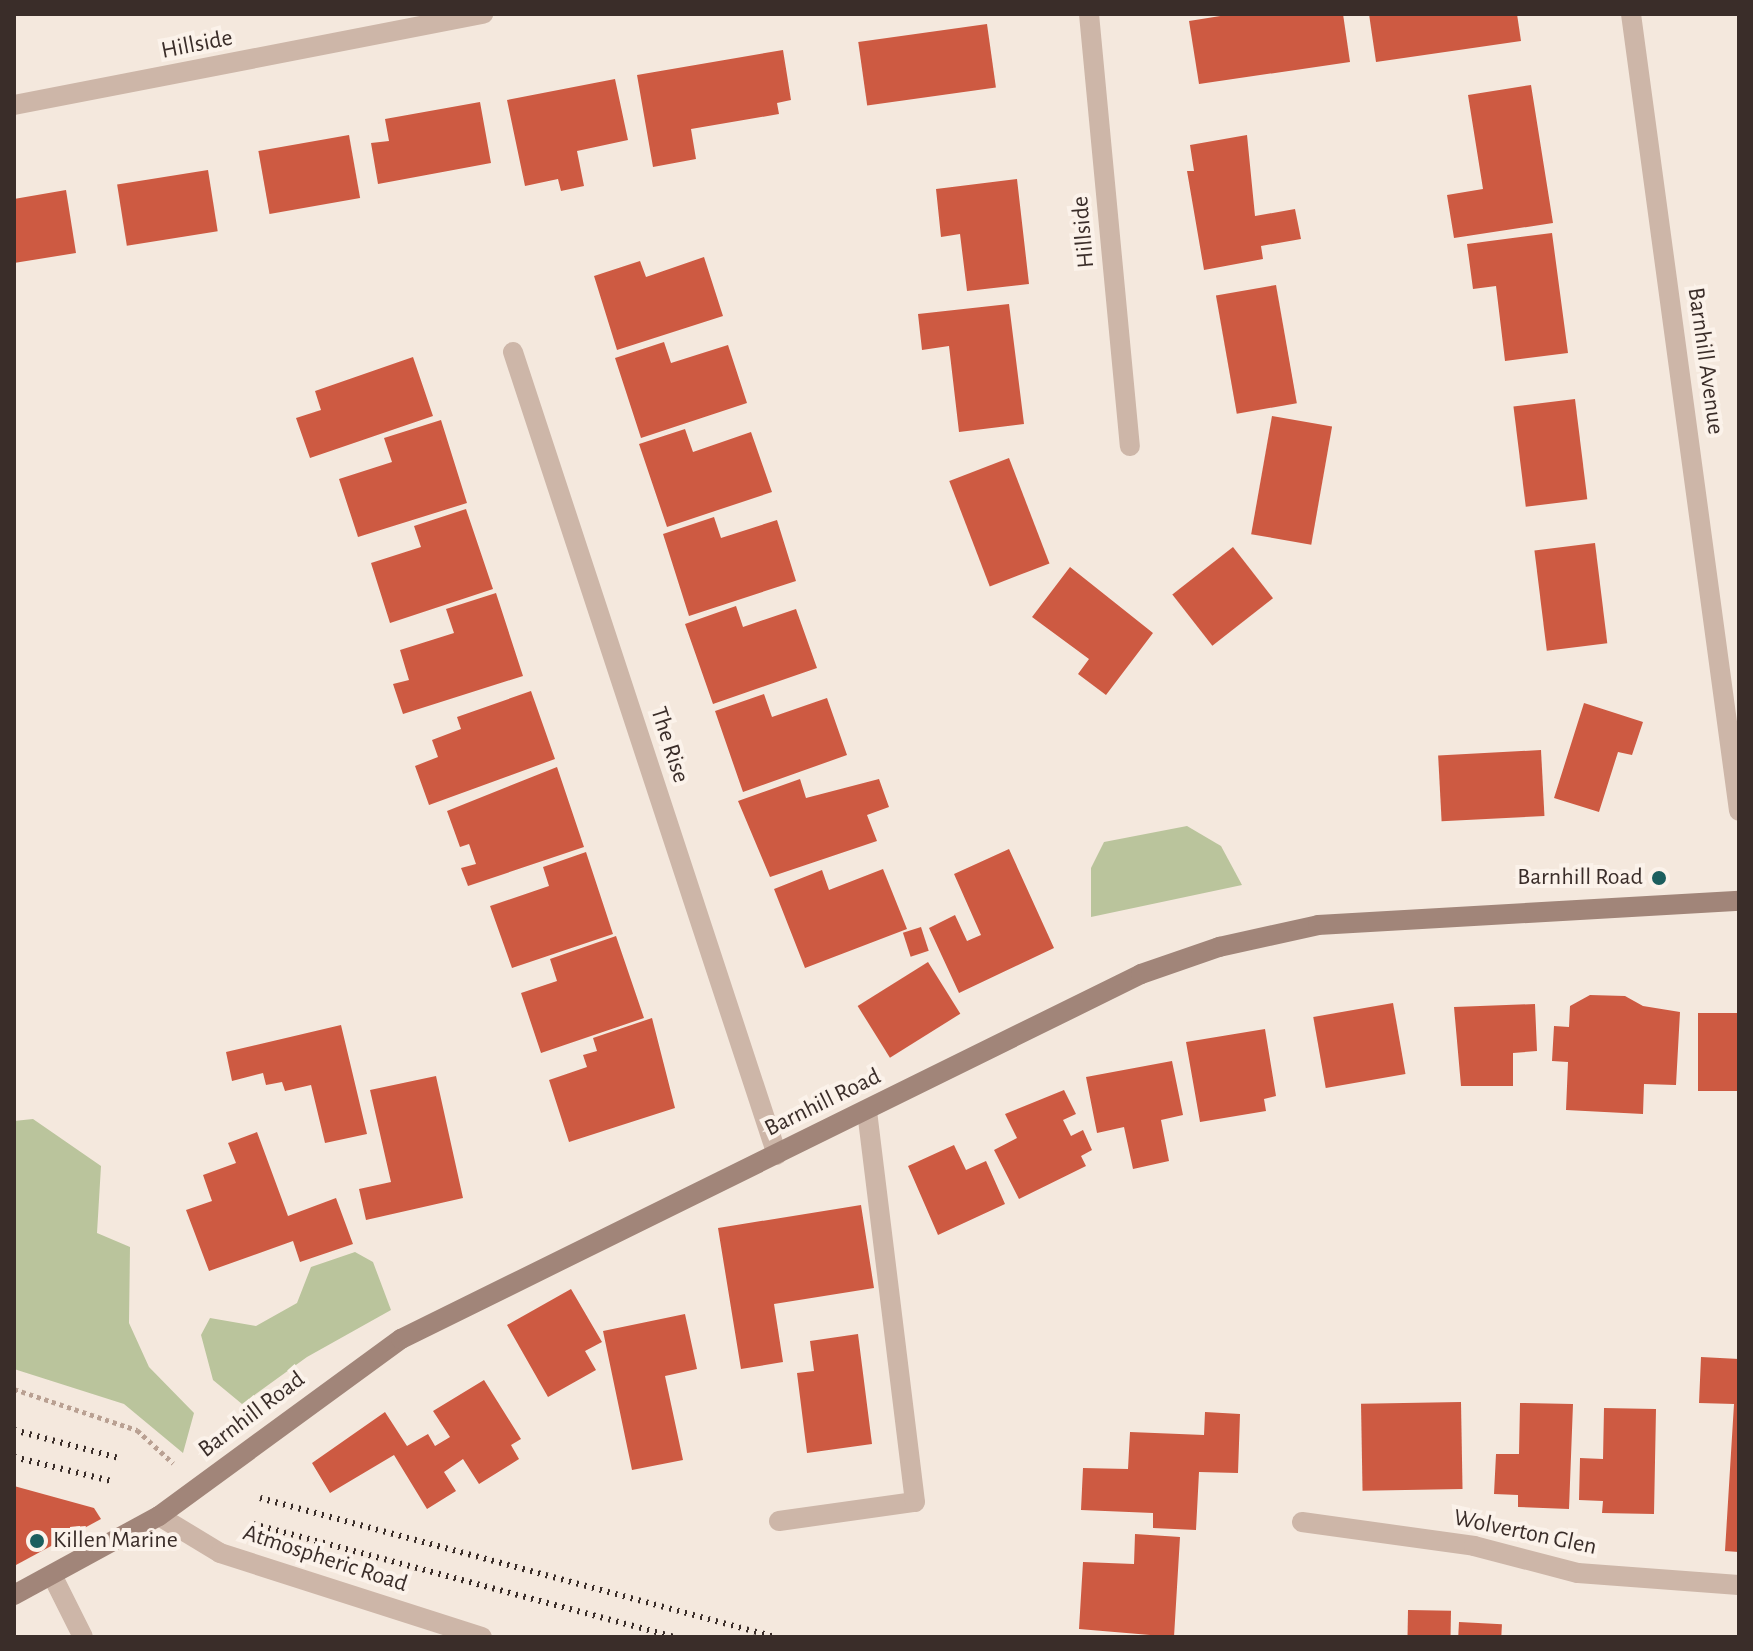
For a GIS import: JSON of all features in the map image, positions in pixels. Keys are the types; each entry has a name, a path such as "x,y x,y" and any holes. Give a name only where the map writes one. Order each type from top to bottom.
{"main road":[{"name":"Barnhill Road","path":"14,1595 159,1516 401,1339 1141,974 1219,947 1386,918 1739,901"}],"street":[{"name":"Hillside","path":"14,105 483,14"},
{"name":"Hillside","path":"1089,14 1130,446"},
{"name":"Barnhill Avenue","path":"1631,14 1739,811"},
{"name":"The Rise","path":"513,352 777,1155"},
{"path":"779,1521 915,1502 867,1110"},
{"name":"Atmospheric Road","path":"159,1516 220,1553 482,1637"},
{"name":"Wolverton Glen","path":"1302,1522 1474,1546 1578,1573 1739,1585"},
{"path":"52,1575 83,1637"}],"path":[{"path":"14,1389 137,1430 182,1472"}],"green space":[{"path":"1187,826 1221,846 1242,885 1091,917 1091,868 1104,842"},
{"path":"33,1119 101,1166 97,1233 130,1247 129,1323 149,1367 194,1413 183,1453 124,1404 14,1369 14,1121"},
{"path":"355,1252 373,1262 391,1310 307,1357 242,1404 213,1380 201,1335 210,1318 256,1326 297,1303 311,1267"}],"building":[{"path":"1233,14 1343,14 1350,62 1199,84 1189,21"},
{"path":"1369,14 1517,14 1521,41 1376,62"},
{"path":"987,24 996,87 867,105 858,42"},
{"path":"783,50 791,100 777,103 779,114 691,129 696,159 653,167 637,75"},
{"path":"615,79 628,140 577,151 584,186 561,191 558,179 525,186 507,100"},
{"path":"1531,85 1553,223 1454,238 1447,195 1483,189 1468,95"},
{"path":"480,102 491,163 378,184 371,143 389,141 385,119"},
{"path":"349,135 360,198 270,214 258,151"},
{"path":"1247,135 1255,216 1295,209 1301,239 1261,246 1263,259 1204,270 1187,171 1194,171 1190,145"},
{"path":"208,170 218,231 127,246 117,184"},
{"path":"1017,179 1029,284 967,291 960,234 941,237 936,189"},
{"path":"66,190 76,253 14,263 14,199"},
{"path":"1552,233 1568,353 1505,361 1496,286 1473,289 1467,244"},
{"path":"704,257 723,316 617,350 594,276 640,261 646,277"},
{"path":"1276,285 1297,403 1237,414 1216,296"},
{"path":"1009,304 1024,424 959,432 949,346 922,350 918,314"},
{"path":"664,342 671,363 728,345 747,403 641,438 615,358"},
{"path":"413,357 433,416 310,458 296,418 321,410 315,391"},
{"path":"1575,399 1587,499 1526,507 1513,407"},
{"path":"1272,416 1332,427 1311,545 1251,534"},
{"path":"441,420 467,503 358,537 339,479 392,462 384,438"},
{"path":"685,429 693,452 751,432 772,492 667,527 639,444"},
{"path":"1009,458 1049,563 990,586 949,481"},
{"path":"466,509 493,589 390,623 371,563 421,547 414,526"},
{"path":"714,517 721,538 777,520 796,581 689,616 663,534"},
{"path":"1595,543 1607,643 1547,651 1534,550"},
{"path":"1233,547 1273,598 1212,646 1172,594"},
{"path":"1070,567 1153,633 1106,695 1078,674 1089,659 1032,617"},
{"path":"496,593 523,676 403,714 393,684 409,680 400,650 454,633 446,609"},
{"path":"736,606 743,627 796,609 817,668 713,704 685,624"},
{"path":"531,691 555,759 429,805 415,766 438,757 432,740 461,729 457,717"},
{"path":"764,694 772,717 827,698 847,755 743,792 715,711"},
{"path":"1584,703 1643,722 1632,755 1618,752 1599,812 1554,798"},
{"path":"1541,750 1544,816 1442,821 1438,755"},
{"path":"557,767 584,847 468,886 461,868 476,864 469,844 460,847 447,811"},
{"path":"800,779 806,798 879,779 889,807 867,815 877,841 770,877 738,801"},
{"path":"1009,849 1054,948 959,993 929,928 955,915 967,941 981,935 954,874"},
{"path":"586,852 613,934 512,968 490,906 549,886 543,867"},
{"path":"883,869 907,929 805,968 774,889 822,870 829,890"},
{"path":"921,927 929,951 911,957 903,933"},
{"path":"616,936 644,1018 541,1053 521,993 557,981 550,959"},
{"path":"928,962 960,1014 890,1058 858,1006"},
{"path":"1590,995 1625,996 1643,1006 1680,1012 1676,1085 1644,1084 1643,1114 1566,1110 1568,1062 1552,1061 1554,1026 1569,1027 1570,1006"},
{"path":"1393,1003 1406,1074 1326,1088 1313,1017"},
{"path":"1535,1004 1537,1051 1513,1053 1513,1086 1461,1086 1454,1007"},
{"path":"1698,1013 1739,1013 1739,1091 1698,1091"},
{"path":"652,1018 675,1108 569,1142 549,1080 587,1067 583,1055 597,1051 593,1038"},
{"path":"341,1025 367,1134 325,1143 311,1085 285,1091 282,1082 266,1085 263,1073 232,1081 226,1052"},
{"path":"1265,1029 1276,1096 1264,1099 1266,1111 1200,1122 1186,1042"},
{"path":"1172,1061 1183,1115 1161,1120 1169,1161 1133,1169 1124,1127 1097,1133 1086,1077"},
{"path":"436,1076 463,1198 366,1220 359,1189 391,1182 370,1090"},
{"path":"1064,1090 1076,1114 1063,1120 1071,1136 1083,1130 1092,1150 1081,1156 1086,1166 1019,1199 994,1150 1017,1138 1005,1114"},
{"path":"257,1132 288,1216 336,1198 353,1244 300,1262 293,1241 209,1271 186,1210 212,1201 203,1175 236,1163 228,1143"},
{"path":"954,1145 966,1170 986,1161 1005,1204 938,1235 908,1166"},
{"path":"861,1205 874,1288 774,1304 783,1362 741,1369 718,1228"},
{"path":"571,1289 602,1342 585,1351 596,1370 548,1397 507,1325"},
{"path":"685,1314 697,1369 665,1376 683,1460 632,1470 603,1331"},
{"path":"858,1334 872,1444 807,1453 797,1373 814,1371 810,1341"},
{"path":"1701,1357 1739,1359 1739,1552 1725,1551 1734,1404 1699,1403"},
{"path":"484,1380 521,1439 511,1445 519,1459 479,1484 463,1459 444,1472 456,1491 427,1509 394,1455 330,1493 312,1463 385,1412 407,1446 428,1434 435,1446 450,1437 433,1411"},
{"path":"1461,1402 1463,1489 1363,1491 1361,1404"},
{"path":"1520,1403 1573,1404 1569,1509 1518,1507 1518,1495 1494,1494 1496,1454 1519,1454"},
{"path":"1604,1408 1656,1409 1654,1514 1602,1513 1603,1501 1579,1500 1580,1458 1603,1459"},
{"path":"1205,1412 1240,1414 1238,1473 1199,1472 1196,1530 1153,1528 1153,1513 1081,1510 1083,1468 1128,1469 1130,1432 1204,1435"},
{"name":"Killen Marine","path":"14,1486 94,1508 101,1519 16,1565"},
{"path":"1135,1534 1180,1537 1174,1637 1079,1629 1083,1562 1134,1564"},
{"path":"1408,1610 1451,1611 1451,1637 1408,1637"},
{"path":"1459,1622 1502,1624 1501,1637 1458,1637"}],"railway":[{"path":"14,1430 119,1458"},
{"path":"14,1457 111,1481"},
{"path":"260,1498 775,1637"},
{"path":"253,1524 675,1637"}],"place":[{"name":"Barnhill Road","path":"1659,878"},
{"name":"Killen Marine","path":"37,1541"}]}
